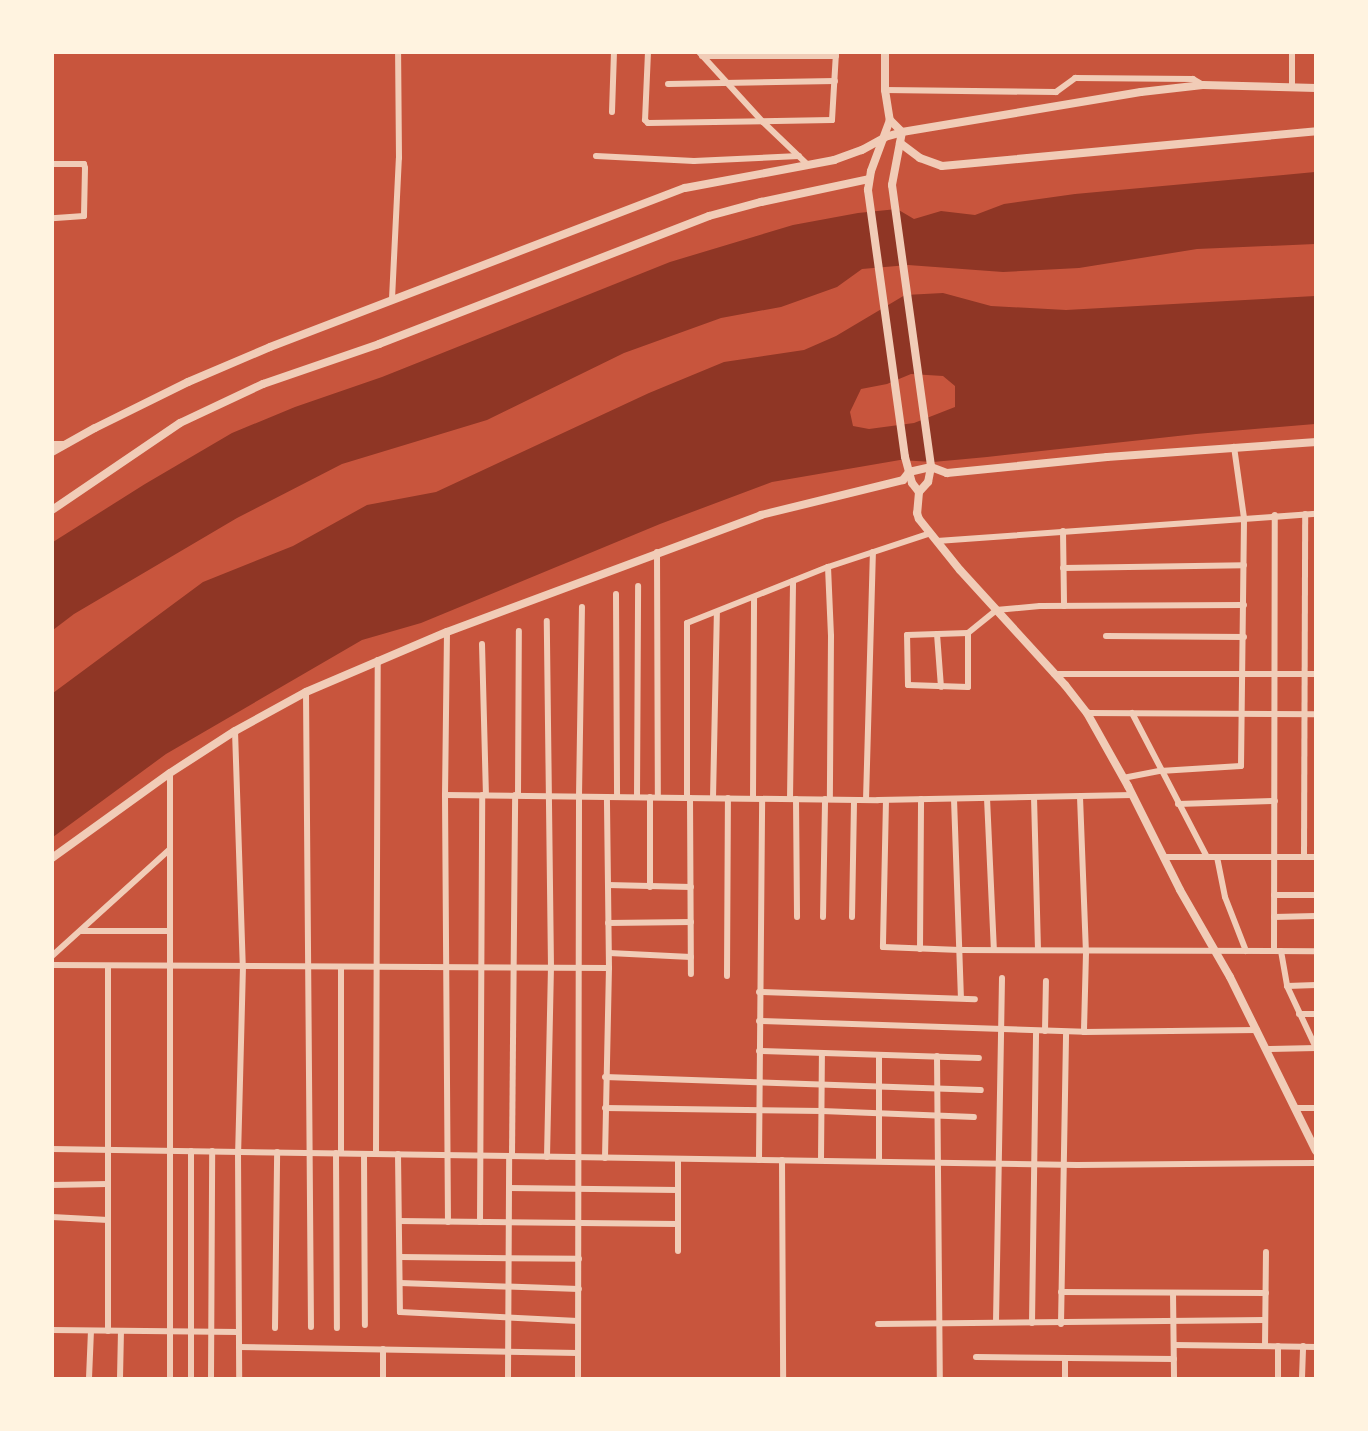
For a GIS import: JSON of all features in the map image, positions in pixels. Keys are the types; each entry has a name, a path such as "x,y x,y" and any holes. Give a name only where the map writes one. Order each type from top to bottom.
{"street":[{"path":"392,299 399,158 398,52"},
{"path":"612,112 614,52"},
{"path":"648,52 646,122 832,120 836,54 701,54"},
{"path":"885,52 885,90 890,120 870,175 868,190 905,458 912,483 919,492"},
{"path":"1292,52 1292,87"},
{"path":"701,54 763,122 808,165"},
{"path":"885,90 1056,92 1075,78 1193,79 1203,85"},
{"path":"668,84 835,81"},
{"path":"52,452 188,382 392,299 685,188 846,157 885,137 902,132 1119,96 1203,85 1316,88"},
{"path":"890,120 902,132"},
{"path":"900,143 920,158 942,166 1316,131"},
{"path":"902,132 892,185 927,452 931,467 928,482 919,492 917,513 937,541 1087,713 1133,795 1163,857 1267,1049 1316,1151"},
{"path":"596,156 694,161 799,156"},
{"path":"52,164 84,164 85,179 84,216 52,218"},
{"path":"52,510 180,423 263,384 379,344 709,216 870,175"},
{"path":"52,858 170,773 236,731 306,692 378,659 447,632 761,515 903,480 909,472 931,467 947,473 1234,447 1316,442"},
{"path":"52,444 69,444"},
{"path":"1123,778 1161,771 1241,766 1244,712 1244,518 1234,447"},
{"path":"1304,856 1305,514"},
{"path":"937,541 1275,515 1316,514"},
{"path":"1267,1049 1316,1048 1287,986 1277,951 1274,917 1275,515"},
{"path":"1063,531 1064,606"},
{"path":"691,974 687,623 828,567 931,533"},
{"path":"657,552 658,797"},
{"path":"866,800 873,552"},
{"path":"1063,568 1244,565"},
{"path":"823,917 831,636 828,567"},
{"path":"793,581 793,799 796,917"},
{"path":"637,797 638,586"},
{"path":"616,594 617,797"},
{"path":"753,798 754,597"},
{"path":"968,633 970,684 965,688 910,687 907,682 907,636 968,633 996,610 1064,606 1244,605"},
{"path":"578,1378 579,796 582,607"},
{"path":"713,798 717,612"},
{"path":"547,621 550,796 547,1157"},
{"path":"508,1378 519,631"},
{"path":"447,632 445,795 448,1222"},
{"path":"937,634 940,687"},
{"path":"1106,636 1244,637"},
{"path":"480,1222 483,644"},
{"path":"376,1154 378,659"},
{"path":"1054,674 1316,674"},
{"path":"306,692 312,1153 311,1327"},
{"path":"1087,713 1316,714"},
{"path":"1132,713 1207,857"},
{"path":"236,731 243,966 238,1151 239,1378"},
{"path":"170,773 170,1378"},
{"path":"445,795 854,800 1133,795"},
{"path":"605,1158 609,968 607,797"},
{"path":"650,797 650,887"},
{"path":"1034,797 1038,949"},
{"path":"1080,797 1086,951 1083,1032"},
{"path":"727,976 728,798"},
{"path":"987,798 994,950"},
{"path":"759,1160 762,799"},
{"path":"920,949 921,799"},
{"path":"954,799 961,998"},
{"path":"852,917 854,800"},
{"path":"886,800 883,947 960,950 1316,951"},
{"path":"1178,804 1275,801"},
{"path":"52,956 170,849"},
{"path":"1163,857 1316,857"},
{"path":"1217,857 1222,888 1246,951"},
{"path":"608,885 691,887"},
{"path":"1274,896 1316,895"},
{"path":"1274,917 1316,916"},
{"path":"608,923 691,922"},
{"path":"81,931 170,931"},
{"path":"609,953 691,957"},
{"path":"52,965 448,969 609,968"},
{"path":"108,966 108,1331"},
{"path":"337,1328 341,967"},
{"path":"996,1322 1002,978"},
{"path":"1045,1031 1046,981"},
{"path":"1287,986 1316,985"},
{"path":"759,992 975,999"},
{"path":"1299,1014 1316,1014"},
{"path":"759,1021 1066,1032 1257,1030"},
{"path":"1032,1323 1036,1031"},
{"path":"1061,1324 1066,1032"},
{"path":"759,1051 979,1058"},
{"path":"822,1054 822,1160"},
{"path":"879,1055 879,1161"},
{"path":"937,1056 940,1378"},
{"path":"605,1077 981,1090"},
{"path":"605,1108 879,1112 974,1117"},
{"path":"1295,1108 1316,1108"},
{"path":"52,1149 1064,1165 1316,1163"},
{"path":"191,1151 191,1378"},
{"path":"211,1378 212,1151"},
{"path":"275,1328 277,1152"},
{"path":"364,1154 365,1325"},
{"path":"398,1154 400,1312 578,1321"},
{"path":"678,1159 678,1251"},
{"path":"782,1160 783,1378"},
{"path":"52,1185 108,1184"},
{"path":"509,1188 678,1190"},
{"path":"52,1217 108,1220"},
{"path":"399,1221 678,1224"},
{"path":"1265,1346 1266,1252"},
{"path":"399,1257 579,1259"},
{"path":"400,1283 579,1288"},
{"path":"1061,1292 1266,1293"},
{"path":"1173,1293 1174,1378"},
{"path":"878,1324 996,1322 1061,1324 1265,1320"},
{"path":"52,1330 238,1332"},
{"path":"89,1378 91,1330"},
{"path":"120,1378 121,1331"},
{"path":"1174,1345 1316,1347"},
{"path":"1278,1346 1278,1378"},
{"path":"1302,1378 1303,1346"},
{"path":"238,1347 578,1353"},
{"path":"383,1349 383,1378"},
{"path":"976,1357 1174,1359"},
{"path":"1065,1359 1065,1378"}],"shaded area":[{"path":"1315,172 1315,244 1197,249 1079,268 1003,272 908,265 862,269 837,287 781,307 721,318 624,353 487,420 342,464 237,518 74,614 53,630 53,542 145,484 232,433 295,407 382,377 670,262 793,225 858,213 897,209 914,219 941,211 975,215 1004,204 1075,194"},
{"path":"943,293 991,306 1066,310 1315,296 1315,424 1196,434 933,462 900,460 772,482 660,524 421,623 362,640 166,754 53,837 53,693 203,582 293,546 367,505 436,492 649,393 724,362 804,350 836,336 905,295","holes":["911,374 943,376 955,386 955,407 914,423 869,429 853,426 850,412 861,389 887,384"]}]}
